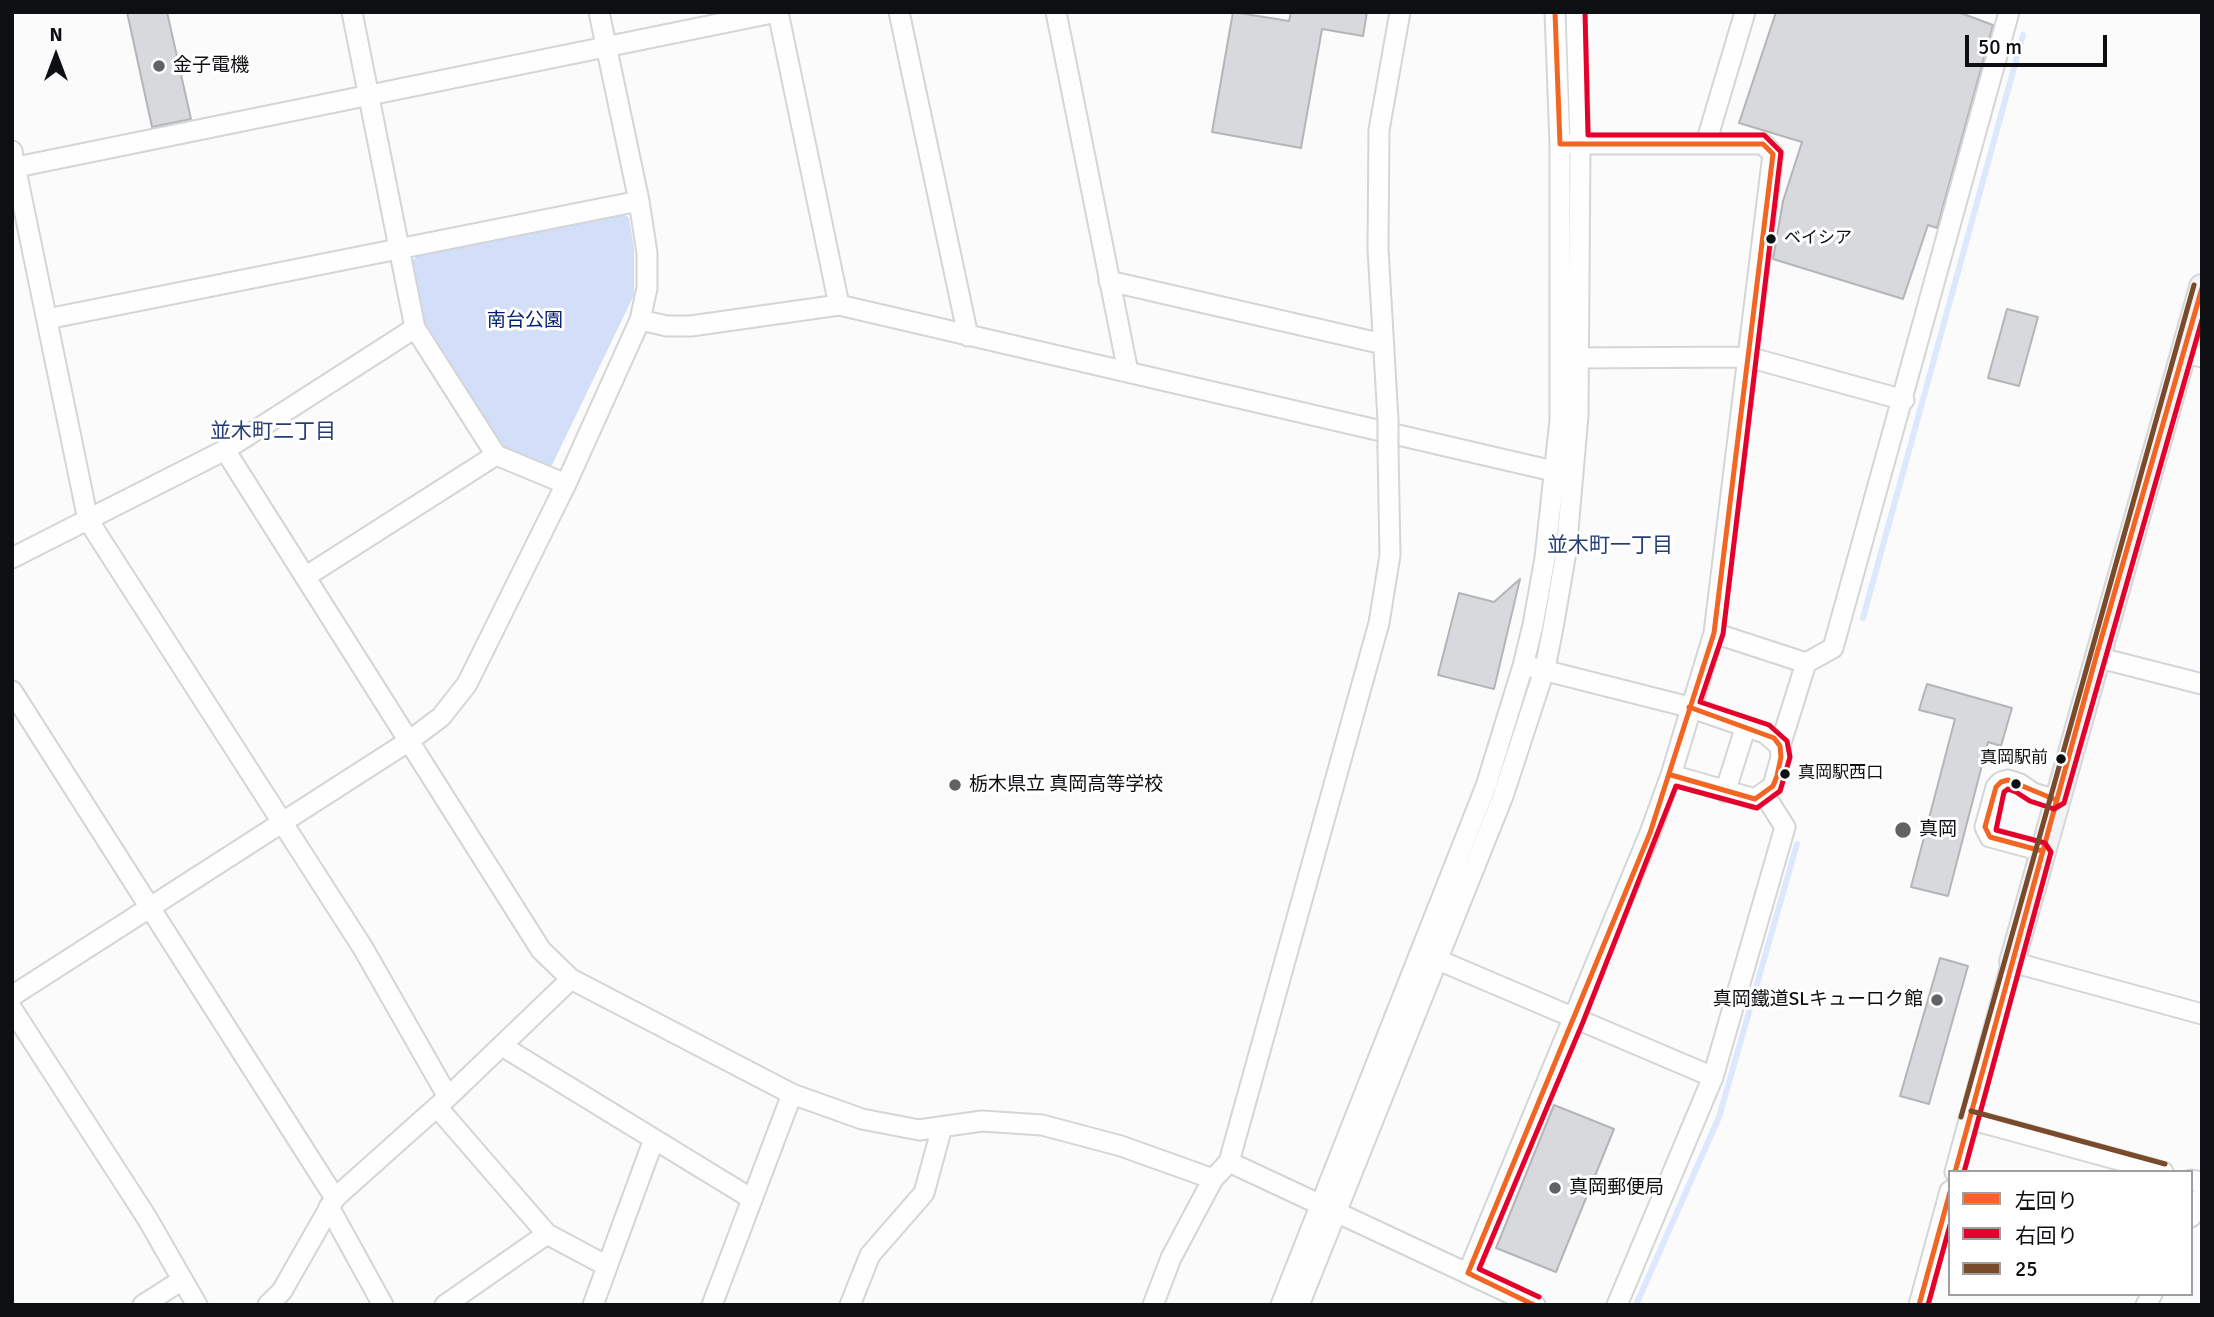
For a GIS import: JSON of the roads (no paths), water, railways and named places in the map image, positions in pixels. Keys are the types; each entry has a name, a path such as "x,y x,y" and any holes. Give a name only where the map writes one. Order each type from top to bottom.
{"main road":[{"path":"2012,962 2096,657 2192,354 2202,287"}],"street":[{"path":"352,12 415,328 496,456 566,484"},
{"path":"12,996 409,741 441,717 467,684 566,484 640,320 647,288 647,253 639,201 599,12"},
{"path":"607,1266 547,1234 443,1102 363,948 88,520 13,162 368,96 777,12 839,305"},
{"path":"899,12 968,336"},
{"path":"1056,12 1128,373"},
{"path":"1153,1305 1171,1258 1213,1179 1229,1162 1379,623 1390,555 1388,420 1378,249 1379,130 1400,12"},
{"path":"1555,12 1571,358"},
{"path":"1281,1305 1327,1209 1436,960 1503,796 1545,668 1566,552 1565,473 1580,144 1576,12"},
{"path":"1706,143 1745,12"},
{"path":"1671,775 1755,799 1764,794 1777,776 1780,746 1806,663 1833,648 2010,12 2023,17 2025,12"},
{"path":"1468,1273 1575,1019 1671,775 1689,707 1714,633 1773,154 1763,144 1560,144"},
{"path":"47,318 639,201"},
{"path":"1109,281 1383,344"},
{"path":"640,320 667,326 691,326 839,305 1565,473"},
{"path":"12,558 225,450 415,328"},
{"path":"1571,358 1748,357 1904,400"},
{"path":"225,450 541,950 571,979 792,1094 862,1119 919,1130 982,1121 1042,1125 1121,1146 1213,1179"},
{"path":"305,577 496,456"},
{"path":"1299,1305 1327,1209 1486,786 1523,666 1565,473"},
{"path":"1714,633 1806,663"},
{"path":"2096,657 2202,684"},
{"path":"1523,666 1545,668 1689,707 1746,726 1774,738 1780,746"},
{"path":"12,691 332,1203 383,1305"},
{"path":"1725,792 1746,726"},
{"path":"2042,851 1990,837 1985,827 1996,788 2001,782 2008,780 2033,793 2056,800"},
{"path":"1617,1305 1713,1077 1785,827 1764,794"},
{"path":"1436,960 1713,1077"},
{"path":"1956,1170 2012,962 2202,1014"},
{"path":"268,1305 282,1291 332,1203 443,1102 571,979"},
{"path":"12,1009 147,1218 197,1305"},
{"path":"502,1046 752,1199"},
{"path":"712,1305 792,1094"},
{"path":"1969,1119 2155,1170"},
{"path":"850,1305 870,1255 924,1193 942,1127"},
{"path":"593,1305 654,1139"},
{"path":"1229,1162 1535,1305"},
{"path":"2193,1213 2202,1196"},
{"path":"1919,1305 1948,1198"},
{"path":"445,1305 547,1234"},
{"path":"143,1305 182,1280"}],"waterway":[{"path":"1863,618 2023,35"},
{"path":"1636,1305 1719,1117 1797,844"}],"place":[{"name":"金子電機","path":"159,66"},
{"name":"ベイシア","path":"1771,239"},
{"name":"真岡駅前","path":"2061,759"},
{"name":"真岡駅西口","path":"1785,774"},
{"name":"栃木県立 真岡高等学校","path":"955,785"},
{"name":"真岡","path":"1903,830"},
{"name":"真岡鐵道SLキューロク館","path":"1937,1000"},
{"name":"真岡郵便局","path":"1555,1188"}],"district":[{"name":"並木町二丁目","path":"273,432"},
{"name":"並木町一丁目","path":"1610,546"}],"park label":[{"name":"南台公園","path":"525,321"}]}
